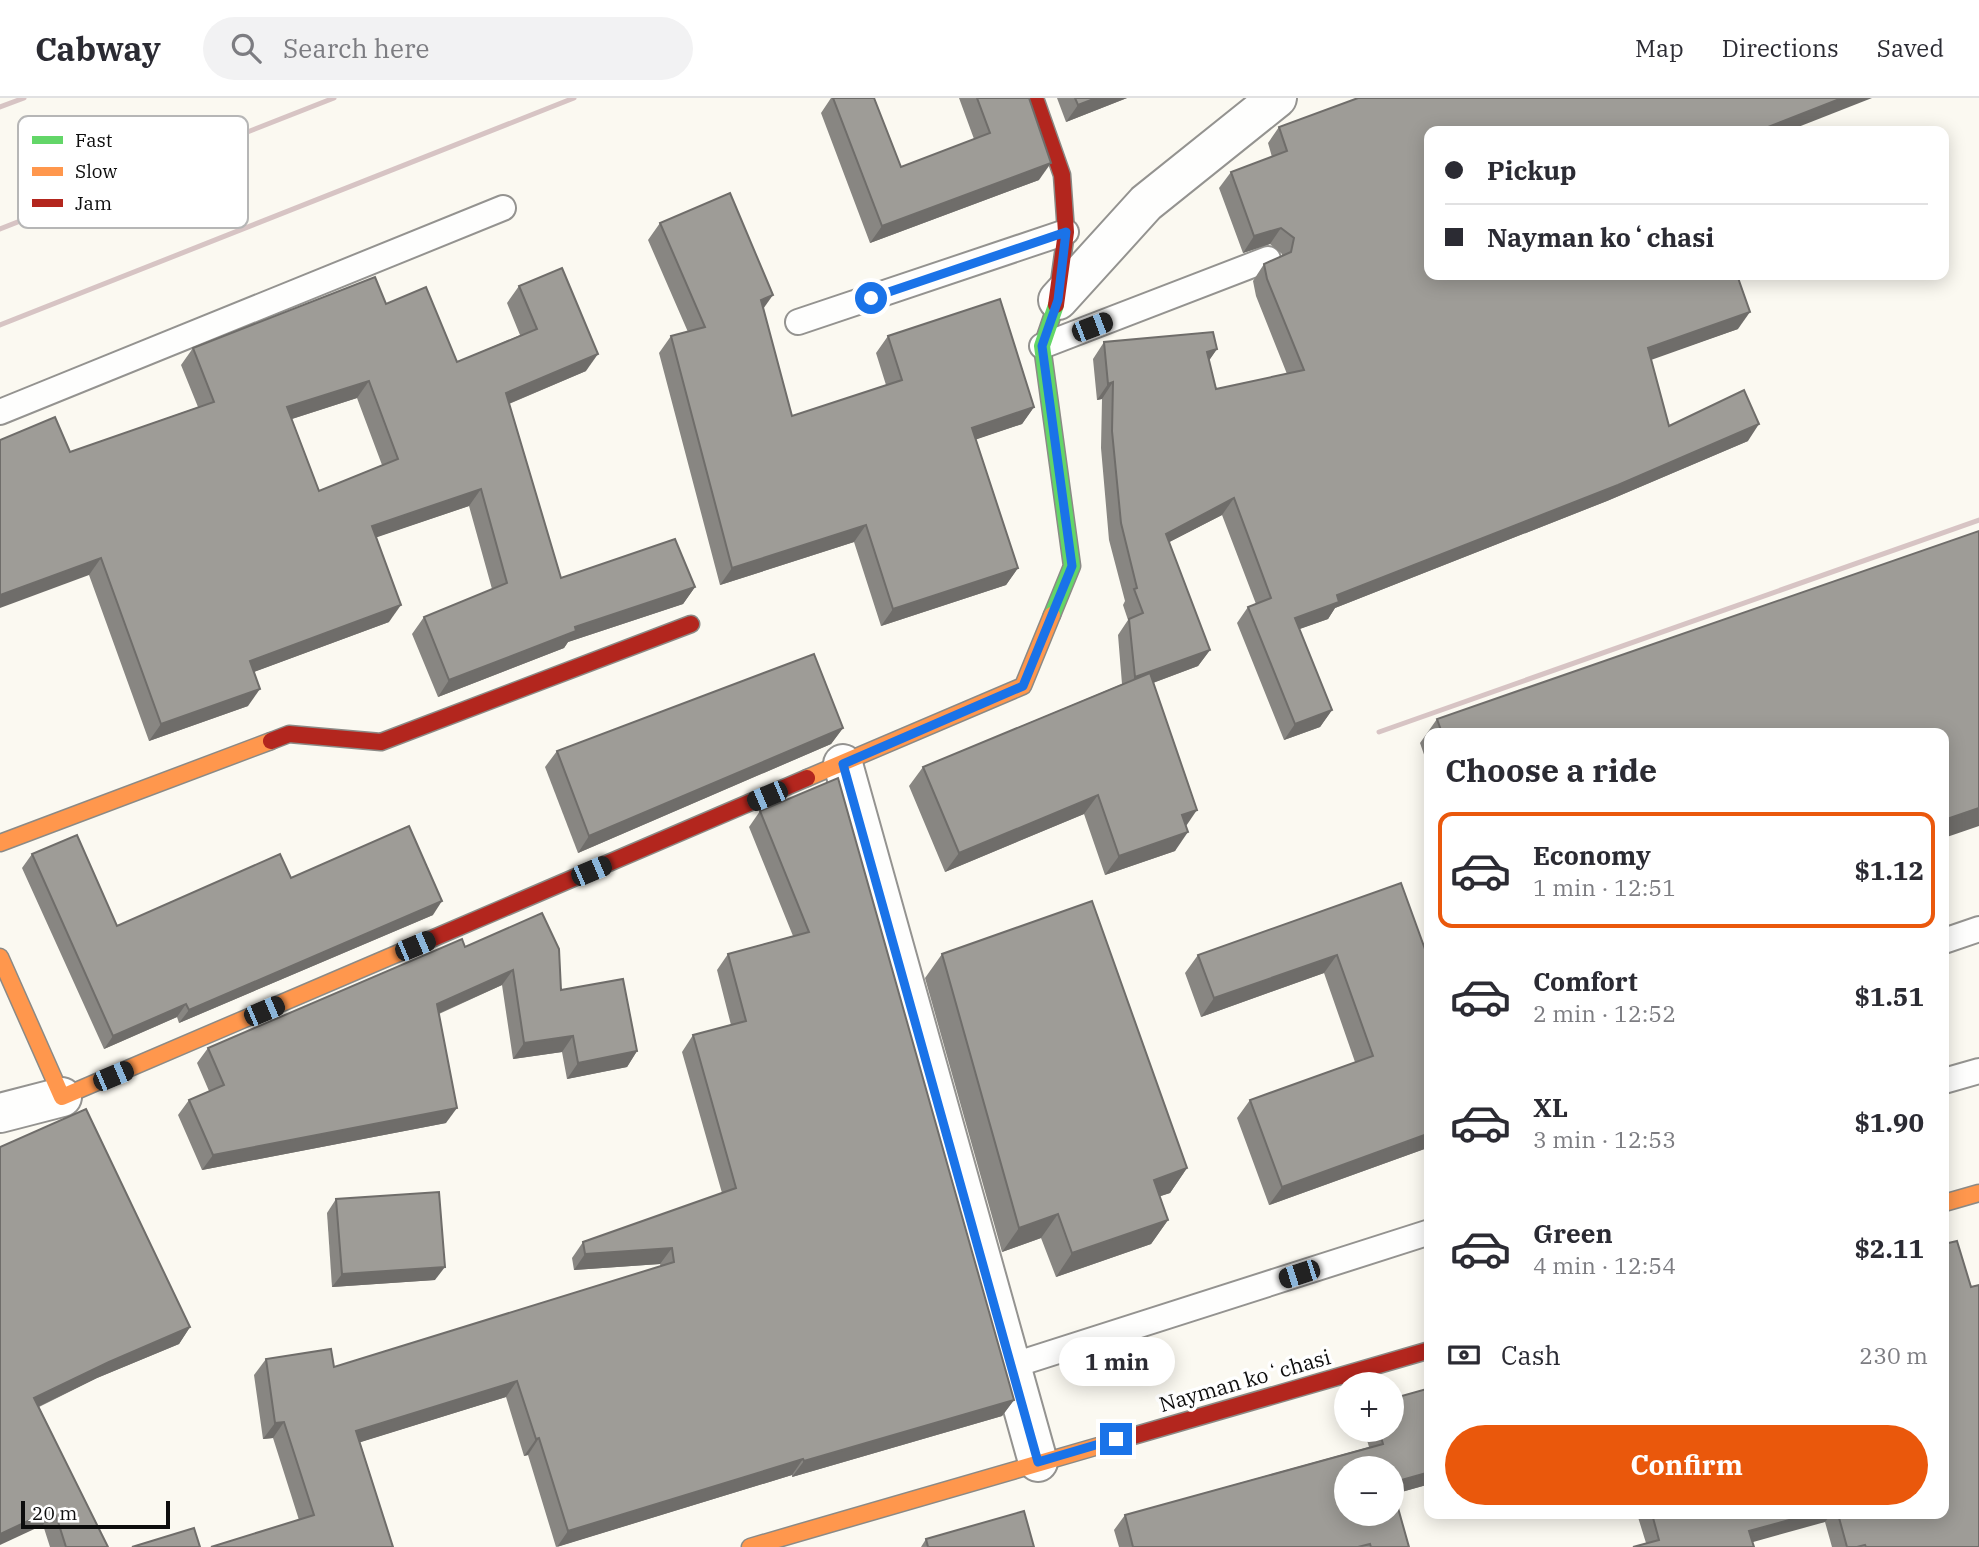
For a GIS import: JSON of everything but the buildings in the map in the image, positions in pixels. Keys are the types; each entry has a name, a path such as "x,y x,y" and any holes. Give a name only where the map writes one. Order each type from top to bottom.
{"street":[{"path":"0,1113 62,1097 1023,686 1072,566 1042,346 1058,300 1066,232 1062,175 1035,98"},
{"path":"1058,300 1146,203 1277,98"},
{"path":"0,843 289,734 381,742 691,624"},
{"path":"843,764 1038,1462"},
{"path":"0,957 62,1097"},
{"path":"1949,1202 1979,1193"},
{"name":"Nayman koʻchasi","path":"750,1547 1424,1352"}],"lane":[{"path":"0,412 503,208"},
{"path":"798,322 1066,232"},
{"path":"1042,346 1268,259"},
{"path":"1949,939 1979,929"},
{"path":"1949,1080 1979,1071"},
{"path":"1011,1366 1424,1234"}],"railway":[{"path":"0,107 24,98"},
{"path":"248,132 334,98"},
{"path":"248,227 574,98"},
{"path":"0,229 18,222"},
{"path":"0,325 245,228"},
{"path":"1379,732 1979,520"}],"traffic: fast":[{"path":"1052,615 1072,566 1042,346 1056,305"}],"traffic: slow":[{"path":"807,778 1023,686 1052,615"},
{"path":"0,843 271,741"},
{"path":"0,957 62,1097 422,943"},
{"path":"1949,1202 1979,1193"},
{"path":"750,1547 1126,1438"}],"traffic: jam":[{"path":"1035,98 1062,175 1066,232 1056,305"},
{"path":"271,741 289,734 381,742 691,624"},
{"path":"422,943 807,778"},
{"path":"1126,1438 1424,1352"}],"route":[{"path":"871,298 1066,232 1058,300 1042,346 1072,566 1023,686 843,764 1038,1462 1116,1439"}]}
